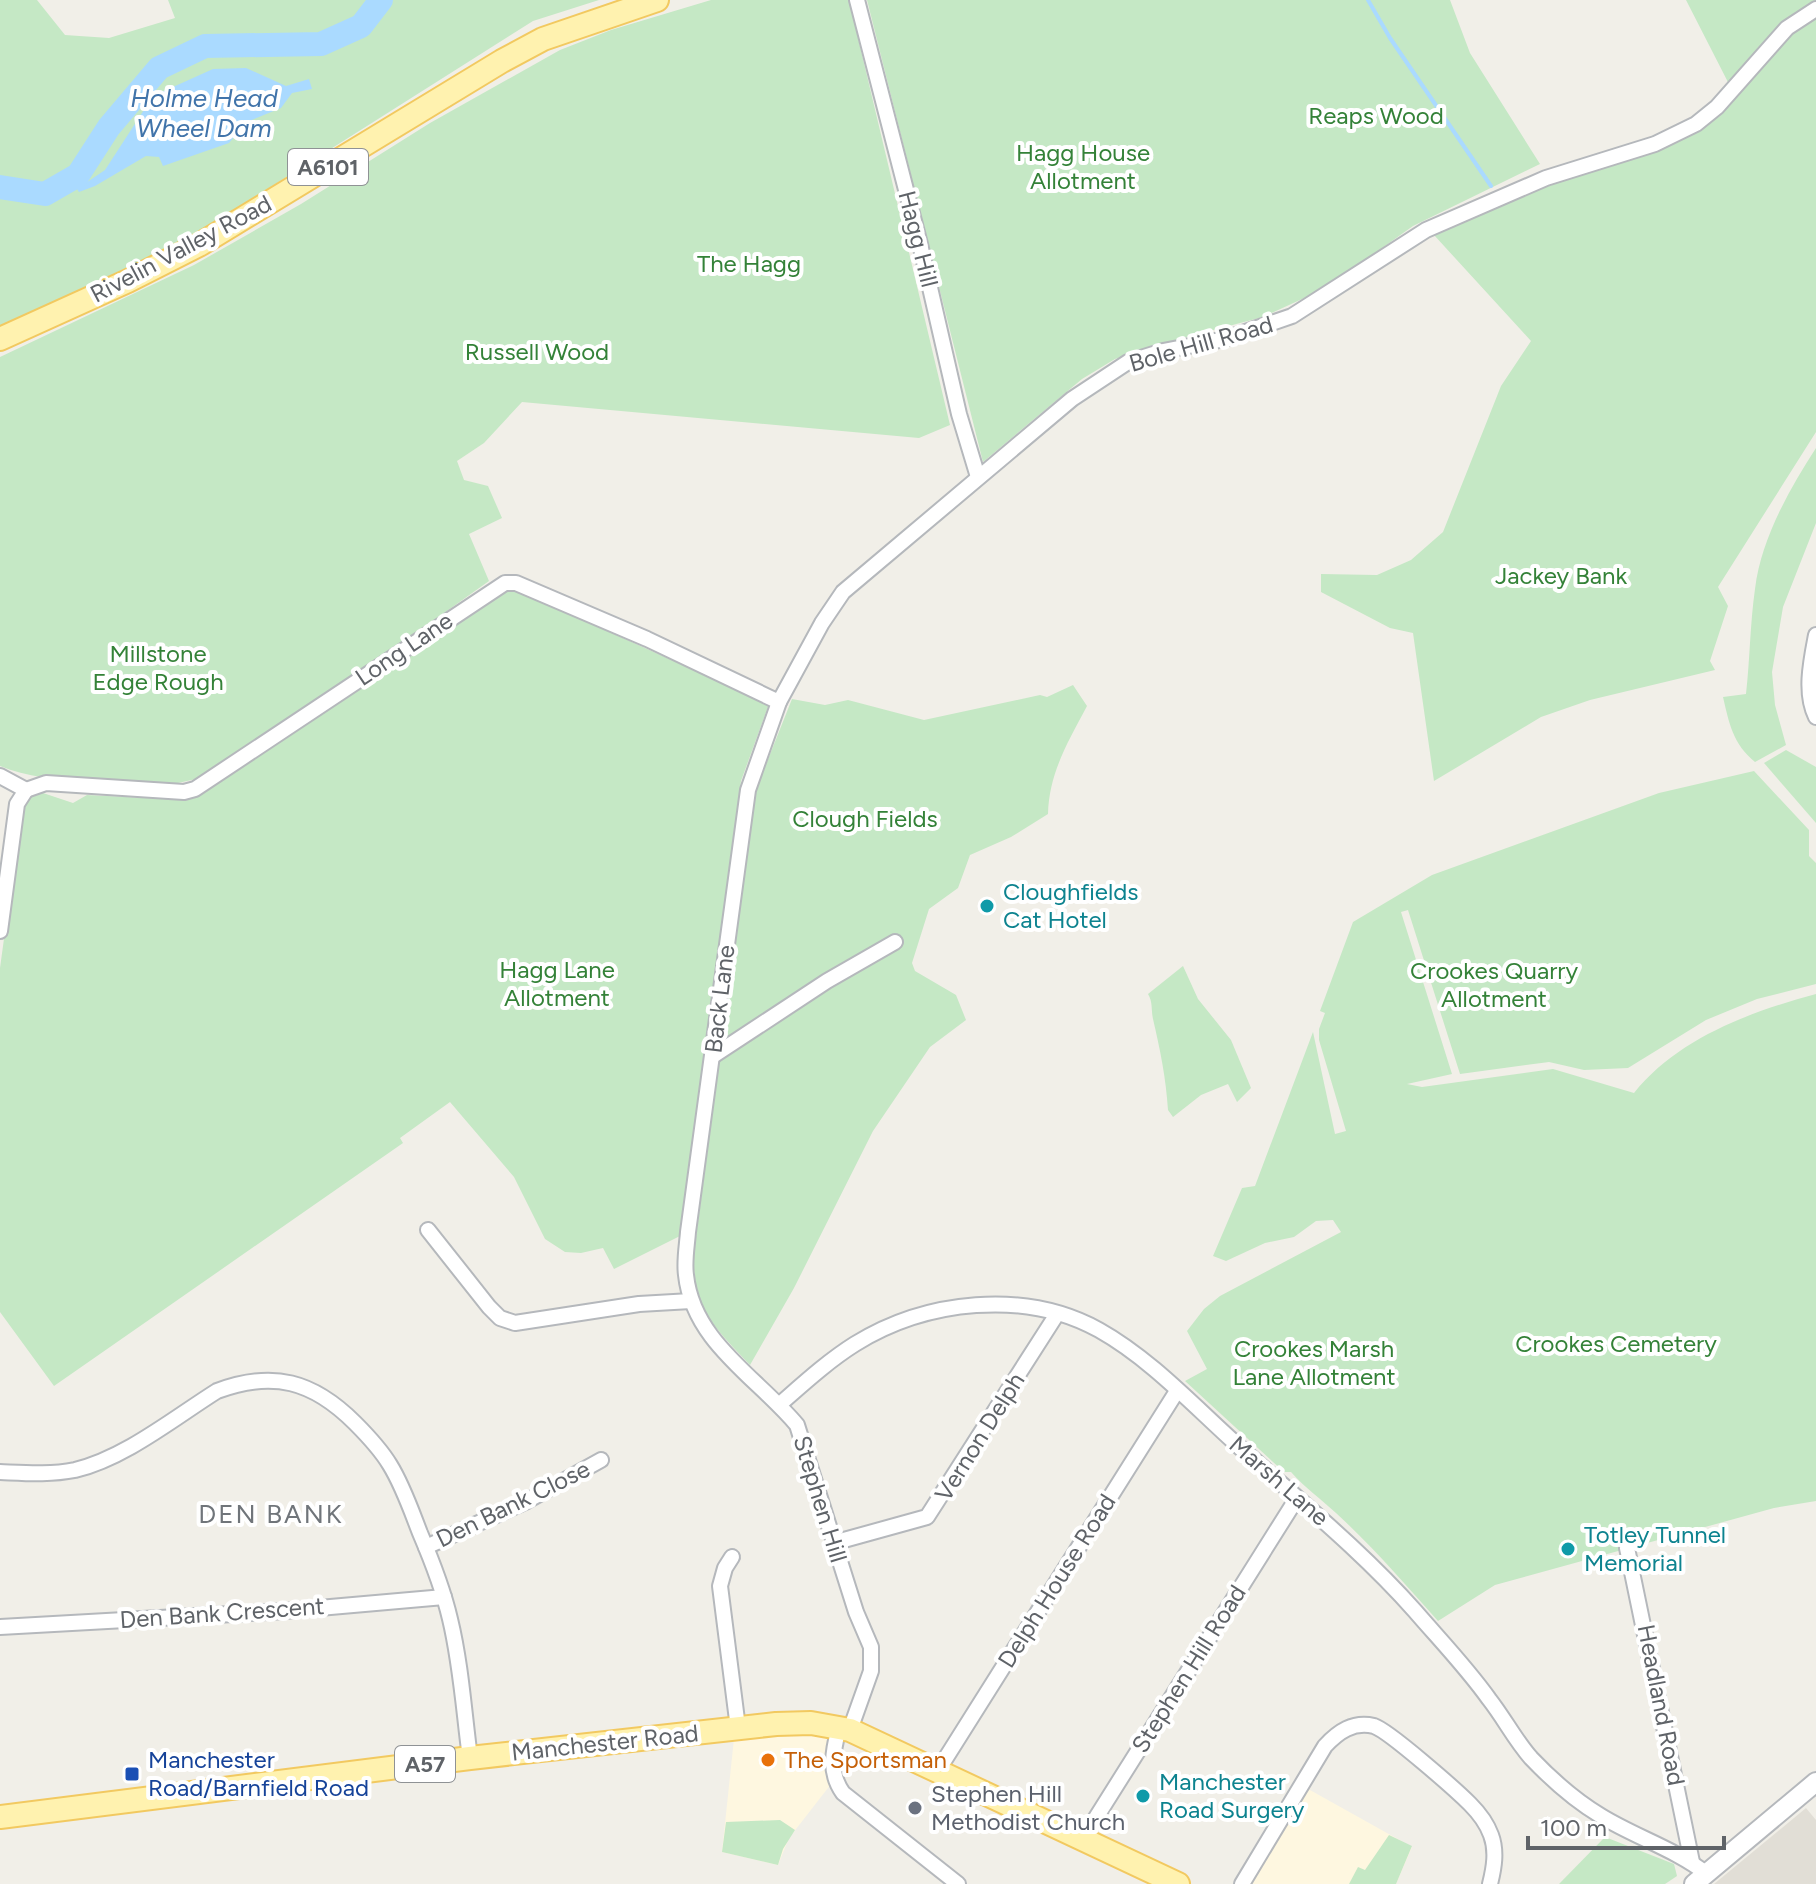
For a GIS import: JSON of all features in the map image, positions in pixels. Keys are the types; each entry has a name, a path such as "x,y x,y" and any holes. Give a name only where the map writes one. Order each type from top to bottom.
{"main road":[{"name":"Rivelin Valley Road","path":"0,339 199,245 543,39 657,0"},
{"name":"Manchester Road","path":"0,1817 470,1758 738,1728 811,1723 844,1728 1178,1884"}],"street":[{"name":"Hagg Hill","path":"857,0 920,244 959,414 978,477"},
{"name":"Bole Hill Road","path":"779,702 822,623 843,592 1072,399 1128,362 1163,351 1252,332 1292,316 1426,230 1546,178 1655,144 1696,124 1717,107 1787,28 1816,9"},
{"name":"Long Lane","path":"26,790 46,783 184,792 195,789 505,583 516,583 647,639 779,702"},
{"path":"1816,635 1810,665 1810,690 1816,717"},
{"name":"Back Lane","path":"691,1301 685,1274 686,1252 748,790 779,702"},
{"path":"0,776 26,790 17,804 0,931"},
{"path":"713,1056 827,981 895,942"},
{"path":"428,1230 489,1307 500,1318 515,1323 639,1304 691,1301"},
{"name":"Stephen Hill","path":"691,1301 703,1324 725,1353 780,1404 797,1425 872,1656 871,1671 844,1728 832,1763 837,1785 958,1884"},
{"name":"Marsh Lane","path":"780,1404 830,1360 858,1342 895,1324 945,1309 983,1304 1022,1306 1080,1321 1141,1359 1338,1533 1412,1608 1490,1699 1531,1758 1559,1784 1600,1815 1698,1873"},
{"name":"Vernon Delph","path":"833,1543 927,1517 1057,1314"},
{"path":"0,1472 44,1473 100,1463 217,1391 235,1384 258,1380 282,1381 305,1386 327,1399 372,1440 396,1476 426,1547 451,1622 470,1758"},
{"name":"Delph House Road","path":"937,1772 1177,1391"},
{"name":"Den Bank Close","path":"426,1547 527,1501 601,1460"},
{"name":"Stephen Hill Road","path":"1082,1840 1297,1498"},
{"name":"Headland Road","path":"1627,1548 1698,1873"},
{"path":"732,1557 720,1586 738,1728"},
{"name":"Den Bank Crescent","path":"0,1627 285,1611 444,1597"},
{"path":"1242,1884 1325,1746 1344,1729 1365,1725 1385,1732 1472,1806 1484,1821 1495,1850 1490,1884"},
{"path":"1698,1873 1816,1782"}],"shaded area":[{"path":"839,1727 835,1779 789,1838 778,1865 722,1852 735,1729"},
{"path":"1301,1785 1412,1847 1396,1884 1242,1884"},
{"path":"1806,1808 1816,1820 1816,1884 1714,1884"}],"green space":[{"path":"0,0 37,0 65,35 109,38 175,18 168,0 372,0 356,23 319,40 209,41 155,65 108,121 78,172 41,188 0,182"},
{"path":"385,0 599,0 533,21 163,255 0,329 0,194 36,199 49,196 82,176 113,129 163,74 209,53 322,50 355,37"},
{"path":"711,0 849,0 950,425 919,438 522,402 484,443 457,461 464,480 488,486 502,518 469,534 489,581 388,653 196,779 178,783 88,782 42,777 0,766 0,357 194,265 301,204 430,123 560,50 611,30"},
{"name":"Hagg House Allotment","path":"867,0 1450,0 1470,53 1540,164 1413,226 1326,288 1263,317 1115,359 1082,379 983,462"},
{"name":"Jackey Bank","path":"1686,0 1816,0 1816,432 1718,587 1728,606 1710,661 1715,670 1590,700 1541,717 1434,781 1413,633 1390,628 1321,592 1321,574 1377,575 1411,560 1443,532 1501,386 1531,341 1434,235 1511,199 1656,149 1720,116 1755,64 1732,90"},
{"path":"1816,448 1816,523 1783,607 1772,672 1775,705 1786,745 1755,762 1737,740 1723,697 1746,694 1753,602 1763,552 1786,498"},
{"name":"Hagg Lane Allotment","path":"512,588 769,704 741,781 680,1236 614,1269 603,1248 581,1253 565,1252 545,1239 514,1177 450,1102 400,1138 403,1143 54,1386 0,1312 0,968 22,807 37,791 73,803 87,795 186,800 393,666 503,590"},
{"name":"Clough Fields","path":"1073,685 1087,706 1056,771 1048,814 1011,837 970,855 958,888 929,909 912,963 915,971 956,995 966,1020 930,1047 873,1131 794,1288 750,1365 716,1327 701,1302 694,1271 694,1252 755,792 792,699 825,705 848,700 924,720 1040,695 1047,697"},
{"path":"1786,750 1816,767 1816,823 1764,763"},
{"path":"1754,771 1809,830 1809,856 1816,863 1816,984 1757,999 1706,1020 1628,1068 1584,1070 1549,1062 1460,1074 1408,910 1401,912 1452,1074 1407,1084 1422,1087 1553,1069 1634,1093 1672,1057 1694,1042 1766,1009 1816,994 1816,1501 1774,1508 1495,1585 1438,1621 1350,1526 1291,1472 1284,1472 1185,1381 1207,1369 1187,1331 1204,1309 1220,1296 1341,1232 1333,1220 1316,1221 1294,1237 1265,1243 1226,1261 1213,1256 1242,1188 1255,1186 1313,1032 1335,1134 1346,1131 1319,1040 1319,1029 1325,1013 1320,1011 1353,922 1432,875 1659,793"},
{"path":"1183,966 1198,999 1231,1040 1251,1088 1237,1102 1228,1084 1201,1095 1173,1117 1168,1110 1148,994"},
{"path":"780,1820 795,1830 783,1849 778,1865 722,1852 726,1822"},
{"path":"1389,1835 1412,1846 1396,1884 1349,1884 1358,1867 1365,1870"},
{"path":"1605,1837 1674,1864 1677,1876 1665,1884 1559,1884"}],"water":[{"name":"Holme Head Wheel Dam","path":"246,68 286,86 309,79 312,89 292,93 281,108 247,122 229,143 163,166 159,157 146,156 79,192 77,189 105,170 153,96 213,69"}],"waterway":[{"path":"0,187 45,194 78,175 109,127 159,68 205,46 321,44 361,26 381,0"},
{"path":"1368,0 1390,38 1491,186"}],"place":[{"name":"Cloughfields Cat Hotel","path":"987,906"},
{"name":"Totley Tunnel Memorial","path":"1568,1549"},
{"name":"The Sportsman","path":"768,1760"},
{"name":"Manchester Road/Barnfield Road","path":"132,1774"},
{"name":"Manchester Road Surgery","path":"1143,1796"},
{"name":"Stephen Hill Methodist Church","path":"915,1808"}],"district":[{"name":"DEN BANK","path":"271,1514"}],"park label":[{"name":"Reaps Wood","path":"1376,116"},
{"name":"The Hagg","path":"749,264"},
{"name":"Russell Wood","path":"537,352"},
{"name":"Millstone Edge Rough","path":"158,668"},
{"name":"Crookes Quarry Allotment","path":"1494,985"},
{"name":"Crookes Cemetery","path":"1616,1344"},
{"name":"Crookes Marsh Lane Allotment","path":"1314,1363"}]}
